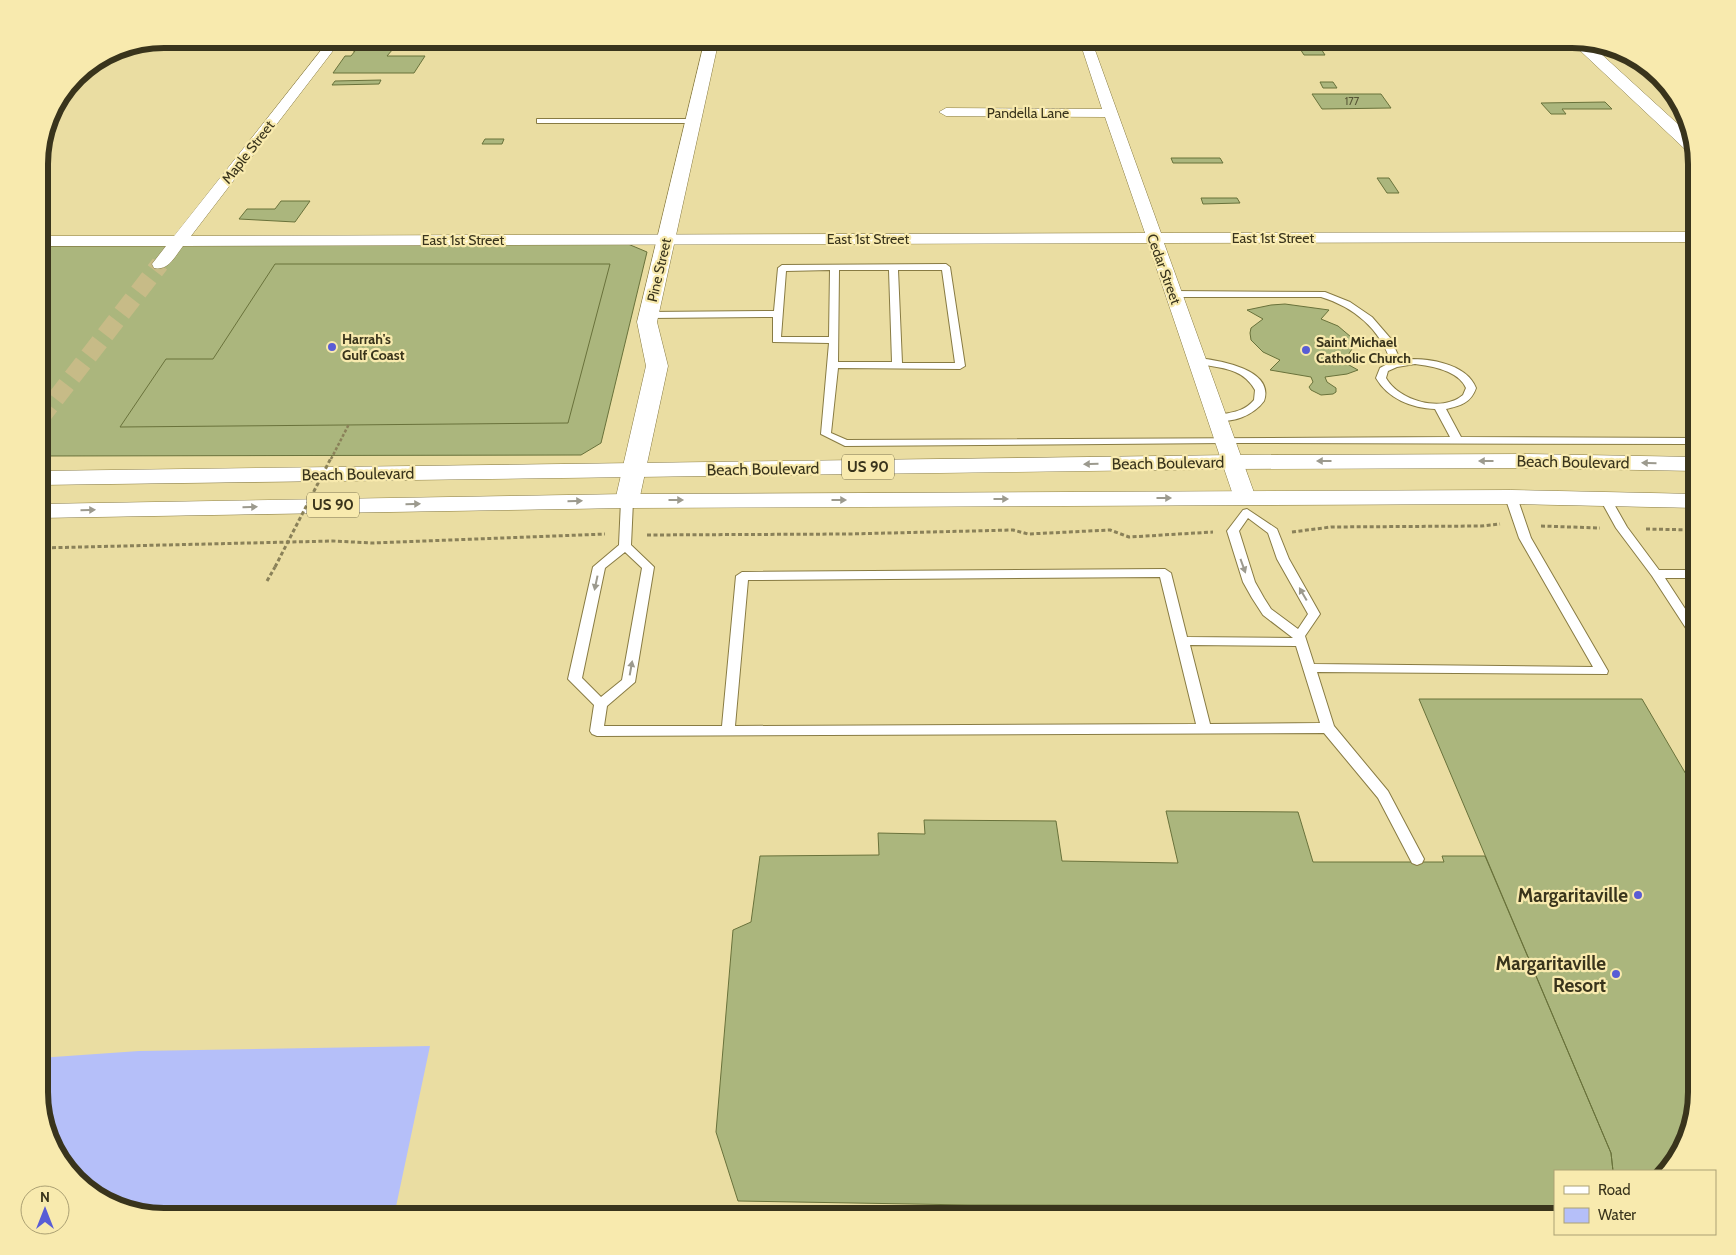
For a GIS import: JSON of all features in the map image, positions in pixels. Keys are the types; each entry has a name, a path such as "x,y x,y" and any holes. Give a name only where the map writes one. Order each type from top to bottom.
{"main road":[{"name":"Pine Street","path":"628,500 656,366 647,322 648,315 667,240 710,48"},
{"path":"1586,48 1686,140"},
{"name":"Beach Boulevard","path":"48,478 634,470 1230,451 1527,461 1688,464"},
{"name":"Beach Boulevard","path":"48,511 628,500 1246,505 1511,497 1688,501"}],"street":[{"name":"Maple Street","path":"160,264 329,48"},
{"name":"Cedar Street","path":"1088,48 1153,238 1230,451 1246,505"},
{"name":"Pandella Lane","path":"946,112 1110,114"},
{"name":"East 1st Street","path":"48,241 1688,237"}],"lane":[{"path":"540,121 694,121"},
{"path":"832,365 960,366 946,267 782,268 776,340 834,340"},
{"path":"836,268 834,340 826,434 845,443 1230,451 1457,440 1688,441"},
{"path":"893,268 897,366"},
{"path":"1173,294 1322,294 1337,298 1347,303 1380,332 1390,345 1396,364"},
{"path":"648,315 778,314"},
{"path":"1197,361 1223,364 1244,372 1258,384 1261,392 1260,400 1254,407 1233,416 1218,418"},
{"path":"1426,362 1447,368 1464,378 1469,385 1470,392 1467,397 1451,405 1439,406 1412,402 1390,392 1381,378 1382,372 1396,364 1426,362"},
{"path":"1439,406 1457,440"},
{"path":"1309,668 1602,671 1525,538 1511,497"},
{"path":"1606,499 1622,528 1656,574 1688,622"},
{"path":"628,500 624,534 625,546 648,567 628,682 601,704 597,731 1328,728"},
{"path":"1300,639 1314,614 1283,559 1273,531 1246,505 1233,531 1249,582 1267,612 1300,639 1328,728 1383,795 1416,859"},
{"path":"601,704 575,679 599,568 625,546"},
{"path":"728,730 742,576 1165,573 1204,728"},
{"path":"1656,574 1688,574"},
{"path":"1182,641 1300,639"}],"path":[{"path":"267,581 349,424"},
{"path":"1288,532 1331,528 1481,526 1487,524"},
{"path":"677,536 1014,530 1028,534 1110,530 1129,536 1208,532"},
{"path":"48,548 333,541 372,543 570,534"}],"water":[{"path":"430,1046 396,1208 164,1208 148,1207 112,1196 81,1174 59,1143 51,1122 48,1099 48,1057 139,1051"}],"building":[{"path":"356,48 394,48 387,56 425,56 414,73 333,73 345,56 351,56 355,51 353,51"},
{"path":"1300,48 1320,48 1325,55 1304,55"},
{"path":"381,80 379,84 332,85 335,81"},
{"path":"1320,82 1333,82 1337,88 1323,88"},
{"path":"1312,94 1381,94 1391,108 1322,109"},
{"path":"1605,102 1612,109 1562,109 1566,114 1551,114 1541,103"},
{"path":"485,139 504,139 502,144 482,144"},
{"path":"1171,158 1220,158 1223,163 1173,163"},
{"path":"1377,178 1389,178 1399,193 1387,193"},
{"path":"1201,198 1237,198 1240,203 1203,204"},
{"path":"281,201 310,201 295,222 239,219 247,209 275,209"},
{"name":"Harrah's Gulf Coast","path":"628,244 647,252 601,443 581,455 48,456 48,246"},
{"path":"275,264 610,264 568,423 120,427 166,359 213,359"},
{"name":"Saint Michael Catholic Church","path":"1285,304 1329,310 1321,319 1338,326 1351,337 1352,349 1348,355 1340,360 1358,370 1347,374 1325,377 1327,382 1336,388 1336,392 1333,394 1321,395 1311,390 1309,387 1313,382 1311,377 1270,370 1280,360 1263,352 1251,340 1251,328 1263,319 1247,310"},
{"name":"Margaritaville Resort","path":"1419,699 1642,699 1688,778 1688,1107 1677,1143 1658,1170 1613,1170 1611,1153"},
{"path":"1166,811 1298,812 1313,862 1444,862 1442,856 1485,856 1611,1153 1613,1170 1554,1170 1554,1206 969,1205 738,1201 716,1132 733,930 751,922 760,856 879,855 878,833 925,834 924,820 1056,821 1062,861 1178,863"}],"tunnel":[{"path":"48,408 160,264"}],"place":[{"name":"Harrah's Gulf Coast","path":"332,347"},
{"name":"Saint Michael Catholic Church","path":"1306,350"},
{"name":"Margaritaville","path":"1638,895"},
{"name":"Margaritaville Resort","path":"1616,974"}]}
